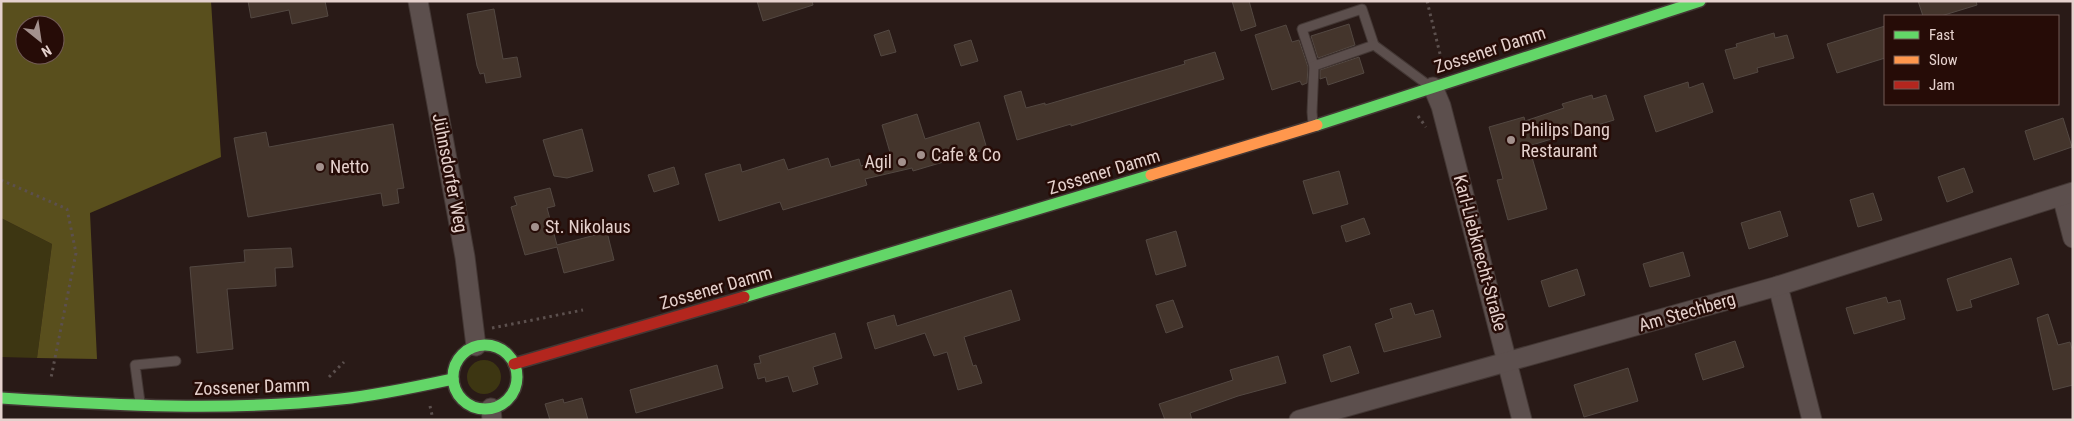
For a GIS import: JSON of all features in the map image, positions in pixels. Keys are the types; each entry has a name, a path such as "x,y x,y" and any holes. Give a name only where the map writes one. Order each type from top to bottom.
{"main road":[{"name":"Zossener Damm","path":"514,364 900,252 1314,126 1700,1"},
{"path":"476,346 494,346 502,350 514,364 516,383 513,392 491,414 470,405 461,398 455,389 453,379 454,368 466,350 476,346"},
{"name":"Zossener Damm","path":"1,398 226,407 344,401 453,379"}],"street":[{"name":"Jühnsdorfer Weg","path":"418,1 465,256 476,346"},
{"name":"Karl-Liebknecht-Straße","path":"1433,87 1441,106 1522,420"},
{"name":"Am Stechberg","path":"1299,420 1778,286 2068,194"},
{"path":"2068,194 2073,238"},
{"path":"1778,286 1812,420"}],"lane":[{"path":"1314,126 1312,112 1314,66 1302,29 1362,9 1374,45 1417,78 1433,87"},
{"path":"1314,66 1374,45"},
{"path":"140,405 135,365 176,361"}],"path":[{"path":"1427,1 1443,65"},
{"path":"1,180 67,209 76,253 50,381"},
{"path":"498,327 583,310"},
{"path":"325,380 344,362"}],"shaded area":[{"path":"1,1 211,1 221,157 90,213 97,359 37,358 52,244 1,218"},
{"path":"1,218 52,244 37,358 1,357"},
{"path":"484,360 496,365 501,377 496,389 484,394 472,389 467,377 472,365"}],"building":[{"path":"248,1 325,1 328,16 292,24 289,10 251,18"},
{"path":"757,1 812,1 813,5 763,21"},
{"path":"1232,1 1249,1 1256,26 1241,31"},
{"path":"1918,1 1976,1 1977,5 1944,15 1923,15"},
{"path":"494,9 503,59 517,57 521,77 486,83 484,73 480,74 477,66 467,14"},
{"path":"1349,24 1355,45 1318,58 1311,36"},
{"path":"1286,25 1292,42 1299,40 1308,67 1307,83 1302,85 1300,81 1272,90 1255,35"},
{"path":"1884,26 1884,58 1837,73 1827,44"},
{"path":"889,30 896,52 881,56 874,35"},
{"path":"1774,33 1775,38 1787,35 1794,58 1757,68 1758,72 1734,79 1725,50 1737,47 1736,44"},
{"path":"971,40 978,61 961,66 954,45"},
{"path":"1215,52 1224,79 1071,126 1071,124 1017,140 1004,96 1021,91 1026,108 1045,103 1045,105 1185,64 1184,61"},
{"path":"1359,57 1364,73 1328,85 1326,77 1320,79 1320,70"},
{"path":"1688,82 1689,88 1703,83 1713,112 1656,132 1644,96"},
{"path":"1592,95 1593,99 1606,95 1614,120 1532,145 1534,153 1531,154 1547,209 1508,220 1497,180 1503,179 1489,127 1524,117 1525,121 1564,108 1562,104"},
{"path":"917,114 925,139 979,122 987,149 913,171 912,168 865,179 867,185 783,210 780,202 719,221 705,174 740,164 742,172 784,159 788,170 828,158 831,167 859,159 861,166 891,156 882,125"},
{"path":"2063,118 2072,147 2034,160 2025,131"},
{"name":"Netto","path":"393,124 404,188 397,189 399,203 383,206 381,193 248,217 234,138 266,132 269,147"},
{"path":"582,129 593,171 567,178 554,176 543,140"},
{"path":"674,167 679,184 654,192 648,175"},
{"path":"1964,168 1973,192 1947,202 1938,177"},
{"path":"1339,171 1348,204 1313,214 1303,181"},
{"path":"550,188 555,206 547,208 557,245 607,232 614,260 564,273 557,247 525,255 511,207 517,205 514,197"},
{"path":"1873,193 1882,220 1858,227 1850,200"},
{"path":"1780,211 1788,236 1749,249 1741,223"},
{"path":"1364,218 1370,234 1346,242 1341,226"},
{"path":"1176,231 1186,266 1156,275 1146,240"},
{"path":"291,248 293,267 275,268 276,286 227,289 233,349 197,353 190,267 245,262 244,250"},
{"path":"1683,252 1690,276 1650,287 1643,264"},
{"path":"2011,258 2019,284 1970,300 1972,307 1957,311 1947,279"},
{"path":"1577,269 1585,295 1549,307 1541,281"},
{"path":"1011,290 1020,320 964,337 973,366 976,365 982,383 958,390 947,352 934,356 925,333 875,349 867,323 894,315 897,326"},
{"path":"1886,297 1888,303 1900,300 1905,319 1854,334 1846,308"},
{"path":"1173,300 1183,327 1166,333 1156,305"},
{"path":"1411,303 1415,315 1433,310 1441,337 1384,352 1375,324 1393,318 1390,309"},
{"path":"2048,314 2058,345 2070,342 2073,353 2073,385 2053,390 2037,318"},
{"path":"835,333 842,358 813,367 818,384 793,392 788,376 766,382 765,377 758,379 754,364 761,363 759,356"},
{"path":"1735,341 1744,367 1703,380 1695,354"},
{"path":"1350,346 1359,373 1331,382 1323,355"},
{"path":"1278,356 1286,383 1238,396 1190,413 1192,420 1165,420 1159,404 1233,380 1230,370"},
{"path":"717,365 723,388 636,413 630,390"},
{"path":"1628,368 1638,401 1584,417 1574,385"},
{"path":"582,398 588,420 550,420 545,404 563,399 564,403"}],"traffic: fast":[{"path":"1317,125 1700,1"},
{"path":"744,297 1151,175"},
{"path":"485,345 503,351 511,359 517,377 511,395 503,403 485,409 467,403 459,395 453,377 459,359 467,351 485,345"},
{"path":"1,398 128,405 256,405 355,397 453,379"}],"traffic: slow":[{"path":"1151,175 1317,125"}],"traffic: jam":[{"path":"514,364 744,297"}],"place":[{"name":"Philips Dang Restaurant","path":"1511,140"},
{"name":"Cafe & Co","path":"921,155"},
{"name":"Agil","path":"902,162"},
{"name":"Netto","path":"320,167"},
{"name":"St. Nikolaus","path":"535,227"}]}
